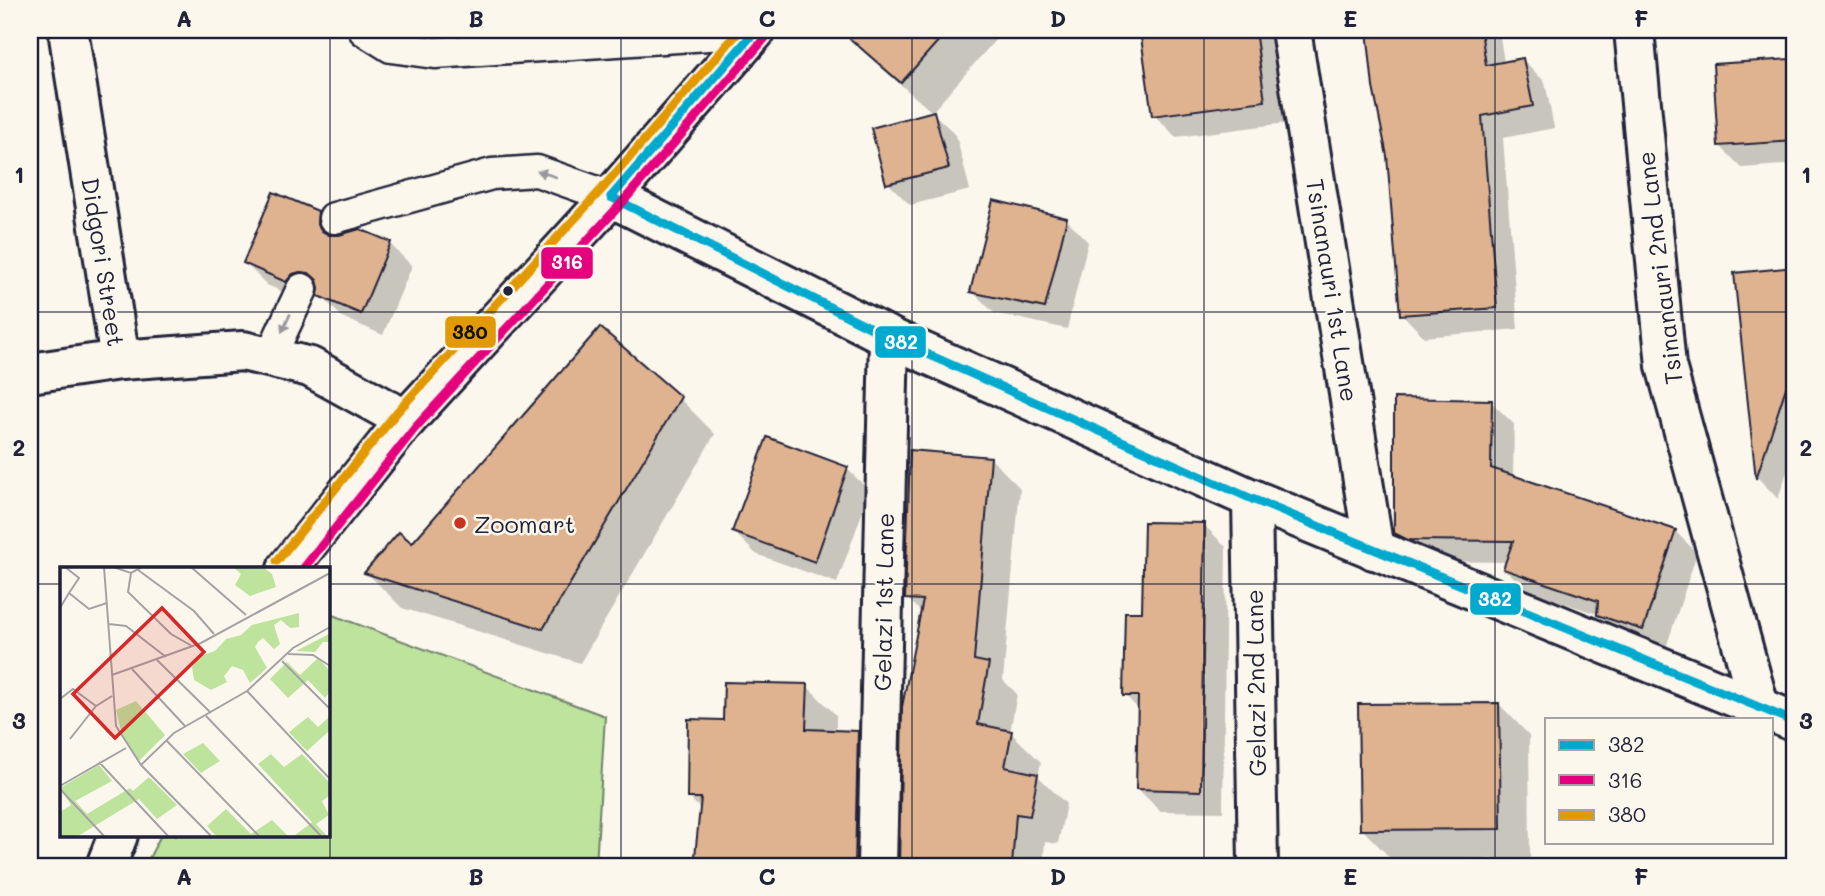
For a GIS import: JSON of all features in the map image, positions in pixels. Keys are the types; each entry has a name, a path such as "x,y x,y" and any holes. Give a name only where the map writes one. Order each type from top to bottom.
{"street":[{"name":"Didgori Street","path":"68,30 120,360 243,351 310,367 407,420"},
{"name":"Tsinanauri 1st Lane","path":"1292,30 1374,550"},
{"name":"Tsinanauri 2nd Lane","path":"1634,30 1666,366 1759,706"},
{"path":"289,567 407,420 611,197 755,31"},
{"path":"611,197 889,337 1252,499 1795,722"},
{"name":"Gelazi 1st Lane","path":"877,866 889,337"},
{"path":"30,373 120,360"},
{"name":"Gelazi 2nd Lane","path":"1252,499 1258,866"},
{"path":"106,866 118,836"}],"lane":[{"path":"365,30 391,47 435,53 755,31"},
{"path":"334,218 492,174 537,171 611,197"},
{"path":"270,357 302,289"}],"green space":[{"path":"329,614 605,716 596,866 145,866 160,836 329,836"}],"building":[{"path":"840,30 948,30 901,83"},
{"path":"1140,30 1255,30 1265,101 1152,116"},
{"path":"1367,30 1481,30 1486,65 1523,58 1533,106 1482,116 1497,308 1400,315 1387,156 1373,87"},
{"path":"1790,59 1795,141 1718,146 1713,64"},
{"path":"934,111 949,168 886,184 871,128"},
{"path":"273,192 318,211 317,223 322,231 329,235 360,229 391,242 361,314 318,296 317,280 309,273 293,274 286,282 243,263"},
{"path":"993,200 1067,218 1045,308 970,292"},
{"path":"1795,267 1795,360 1756,479 1734,273"},
{"path":"600,327 681,397 543,629 364,573 399,532 412,543"},
{"path":"1394,398 1492,400 1491,468 1676,530 1643,630 1597,615 1598,601 1503,569 1513,541 1408,540 1394,533"},
{"path":"767,437 848,467 815,562 732,532"},
{"path":"910,450 991,457 974,660 989,663 978,724 1012,731 1005,767 1038,774 1030,816 1016,814 1012,866 899,866 902,707 923,600 905,599"},
{"path":"1144,522 1205,523 1201,791 1136,789 1138,696 1123,696 1125,612 1142,612"},
{"path":"724,682 808,684 806,729 858,731 855,866 694,866 701,798 687,798 688,719 723,720"},
{"path":"1499,703 1501,829 1360,830 1358,704"}],"transit line":[{"name":"380","path":"277,561 397,412 602,189 740,30"},
{"name":"382","path":"611,197 756,30"},
{"name":"316","path":"305,567 415,428 620,205 765,38"},
{"name":"382","path":"611,197 889,337 1252,499 1795,722"}],"place":[{"name":"Zoomart","path":"460,523"}]}
